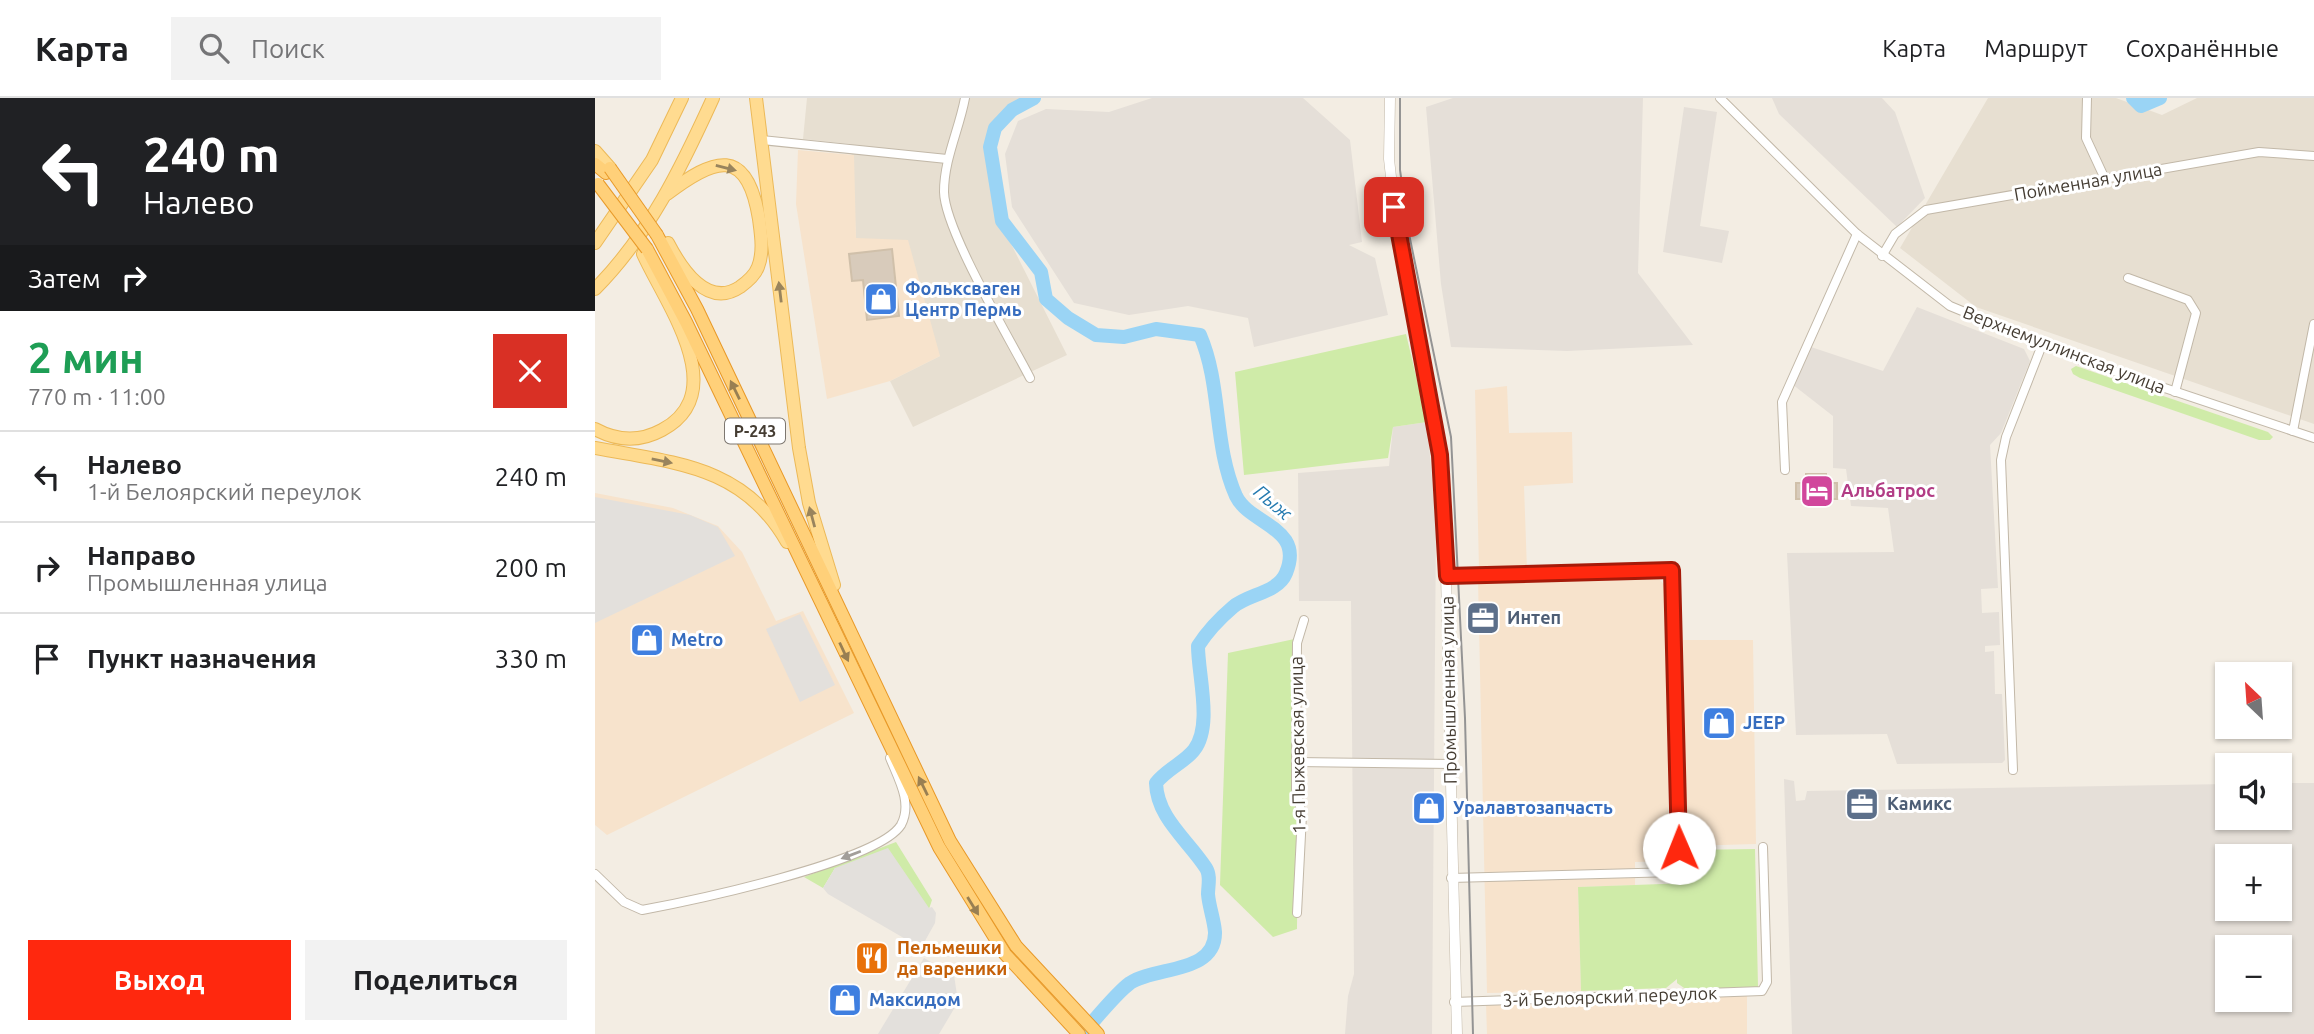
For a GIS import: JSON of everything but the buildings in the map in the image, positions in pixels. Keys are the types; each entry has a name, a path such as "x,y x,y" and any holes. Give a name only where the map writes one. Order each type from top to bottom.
{"highway":[{"path":"595,163 601,179 645,251"},
{"name":"Р-243","path":"601,179 633,202 659,232 851,628 919,777 980,893 1079,1034"},
{"name":"Р-243","path":"645,251 686,322 881,731 969,900 1005,954 1064,1011 1098,1034"}],"main road":[{"path":"595,243 652,160 682,98"},
{"path":"597,288 634,244 667,194 713,98"},
{"path":"756,98 799,448 809,503 825,563 851,628"},
{"path":"595,151 601,179"},
{"path":"659,232 685,271 709,292 723,293 737,289 758,267 761,239 756,204 751,186 743,175 732,168 711,166 698,171 667,194"},
{"path":"595,429 611,438 650,437 682,415 694,385 686,339 645,251"},
{"path":"595,448 695,468 739,487 771,516 815,590"}],"street":[{"path":"965,98 947,159 944,195 951,224 1030,378"},
{"name":"Промышленная улица","path":"1389,98 1391,183 1397,231 1440,455 1447,576 1451,878 1457,1034"},
{"name":"Верхнемуллинская улица","path":"1720,98 1857,234 1950,306 2042,345 2314,438"},
{"path":"2087,98 2086,138 2105,179"},
{"path":"761,140 947,159"},
{"name":"Пойменная улица","path":"1882,256 1895,234 1926,210 2259,152 2314,156"},
{"path":"1784,470 1782,402 1857,234"},
{"path":"2128,278 2187,300 2196,313 2175,392"},
{"path":"2293,431 2314,324"},
{"path":"2013,770 2001,460 2006,438 2042,345"},
{"path":"1447,576 1672,570 1679,865 1676,872 1451,878"},
{"name":"1-я Пыжевская улица","path":"1297,913 1302,815 1296,789 1297,643 1304,620"},
{"path":"595,874 624,902 636,909 653,908 795,874 876,845 892,835 901,825 905,806 904,792 881,731"},
{"path":"1296,761 1451,764"},
{"name":"3-й Белоярский переулок","path":"1454,1002 1759,992 1765,989 1763,847"}],"shaded area":[{"path":"807,98 1027,98 1010,107 984,148 997,216 1067,355 913,427 890,381 940,356 856,238 851,144 803,139"},
{"path":"1152,98 1303,98 1350,140 1362,242 1349,245 1375,258 1388,315 1254,347 1248,318 1188,306 1129,315 1074,303 1012,207 1005,154 1018,121 1046,109 1109,112"},
{"path":"1453,98 1643,98 1638,273 1693,345 1567,351 1451,347 1441,284 1426,107"},
{"path":"1772,98 1882,98 1895,112 1925,198 1897,227 1779,114"},
{"path":"1988,98 2116,98 2162,115 2197,98 2314,98 2314,424 1976,307 1900,248"},
{"path":"1684,107 1717,112 1700,226 1729,231 1722,263 1663,252"},
{"path":"798,150 854,155 856,238 908,240 940,356 890,381 827,399 796,204"},
{"path":"1917,307 2024,349 2030,361 2001,433 1990,445 1998,588 1981,589 1982,613 1999,612 2000,645 1985,646 1985,652 1994,651 1995,694 2002,694 2005,760 2002,763 1897,764 1887,734 1796,735 1787,553 1894,552 1888,508 1851,506 1846,469 1833,468 1833,416 1792,384 1811,347 1883,371"},
{"path":"1507,386 1509,433 1572,432 1573,483 1524,486 1527,570 1479,570 1475,390"},
{"path":"1427,422 1436,524 1432,1034 1345,1034 1348,996 1354,974 1351,601 1299,601 1298,473 1389,466 1393,427"},
{"path":"595,493 673,508 718,526 742,552 776,621 803,611 854,713 607,835 595,825"},
{"path":"595,497 690,515 718,527 735,556 595,623"},
{"path":"1655,574 1666,587 1669,861 1635,862 1635,885 1578,887 1581,991 1487,993 1478,580"},
{"path":"800,614 835,685 800,702 766,629"},
{"name":"JEEP","path":"1683,640 1753,640 1756,844 1687,846"},
{"path":"1784,779 1794,781 1796,801 1805,800 1807,791 2215,784 2215,830 2292,830 2292,783 2314,783 2314,1034 1792,1034"},
{"path":"888,848 929,908 932,907 936,913 935,923 921,948 828,894 823,888 835,868"},
{"path":"924,958 954,975 958,1002 939,1034 878,1034"},
{"path":"1747,995 1747,1034 1487,1034 1486,1004"}],"green space":[{"path":"1406,334 1427,422 1393,427 1388,458 1244,475 1235,372"},
{"path":"2076,366 2268,432 2273,437 2270,440 2259,440 2080,378 2073,374 2071,369"},
{"path":"1299,638 1297,929 1273,937 1220,885 1228,653"},
{"path":"896,842 932,900 929,909 835,868 823,888 804,877"},
{"path":"1755,849 1758,987 1687,990 1677,983 1677,979 1666,988 1581,991 1578,887 1690,883 1689,850"}],"waterway":[{"name":"Пыж","path":"1034,98 1012,110 995,128 990,147 1002,221 1041,272 1046,299 1068,318 1096,335 1124,337 1156,329 1200,335 1212,374 1224,456 1236,496 1252,514 1282,536 1288,546 1290,558 1282,580 1233,607 1214,625 1198,646 1204,714 1200,740 1190,754 1156,783 1158,796 1168,818 1208,871 1208,894 1215,932 1213,946 1195,962 1130,983 1082,1034"},
{"path":"2133,98 2141,106 2160,98"}],"tram line":[{"path":"1400,98 1400,170 1409,234 1451,437 1465,718 1473,1034"}],"place":[{"name":"Фольксваген Центр Пермь","path":"881,299"},
{"name":"Альбатрос","path":"1817,491"},
{"name":"Интеп","path":"1483,618"},
{"name":"Metro","path":"647,640"},
{"name":"JEEP","path":"1719,723"},
{"name":"Камикс","path":"1862,804"},
{"name":"Уралавтозапчасть","path":"1429,808"},
{"name":"Пельмешки да вареники","path":"872,958"},
{"name":"Максидом","path":"845,1000"}],"route":[{"path":"1394,207 1440,455 1447,576 1672,570 1679,848"}]}
